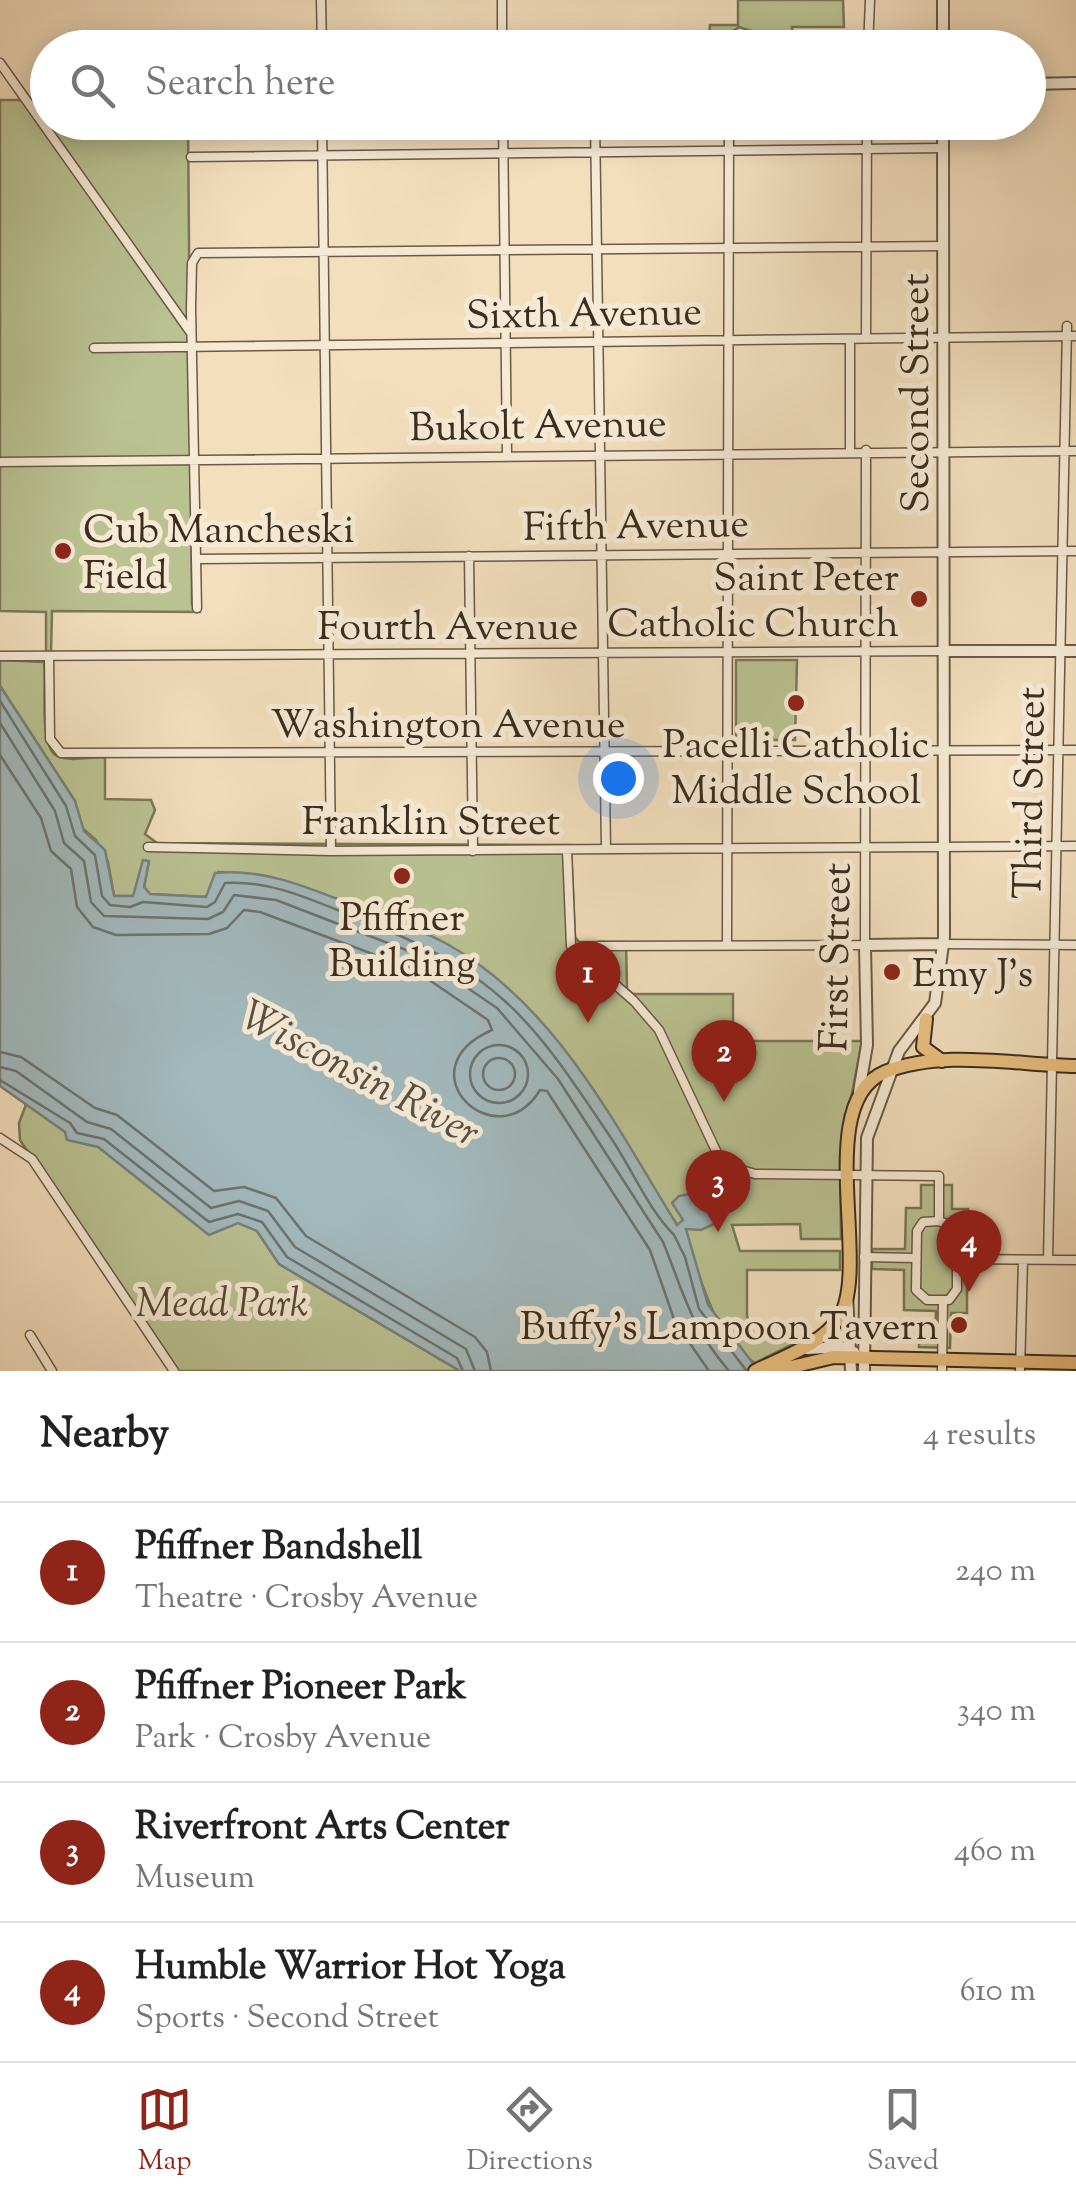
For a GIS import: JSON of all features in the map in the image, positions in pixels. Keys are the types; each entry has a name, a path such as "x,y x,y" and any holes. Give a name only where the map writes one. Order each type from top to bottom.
{"main road":[{"path":"926,1019 923,1047 931,1058 944,1062"},
{"path":"772,1367 830,1329 844,1310 847,1175 857,1103 871,1081 890,1070 944,1062 1076,1066"},
{"path":"756,1371 818,1358 942,1365 1076,1362"}],"street":[{"path":"321,0 322,30"},
{"path":"502,0 502,30"},
{"path":"869,30 870,0"},
{"path":"943,0 943,30"},
{"path":"0,63 30,105"},
{"path":"1046,84 1076,84"},
{"path":"54,140 191,333"},
{"path":"322,140 331,852"},
{"path":"502,140 506,455"},
{"path":"596,140 606,849"},
{"path":"727,945 728,140"},
{"path":"866,338 867,140"},
{"name":"Second Street","path":"926,1019 939,990 942,944 944,140"},
{"path":"191,157 944,148"},
{"path":"197,608 191,347 195,255 504,248 944,246"},
{"name":"Sixth Avenue","path":"94,348 1070,333"},
{"name":"Third Street","path":"1048,1260 1060,651 1071,450 1070,333"},
{"path":"850,339 850,450"},
{"name":"First Street","path":"857,1103 867,1044 866,450"},
{"name":"Bukolt Avenue","path":"0,462 1071,450"},
{"name":"Fifth Avenue","path":"196,558 1076,552"},
{"path":"470,556 472,851"},
{"name":"Fourth Avenue","path":"0,656 1076,651"},
{"name":"Washington Avenue","path":"49,656 50,739 61,753 1076,750"},
{"name":"Franklin Street","path":"148,848 331,852 1076,846"},
{"path":"567,850 568,934 576,952 634,1001 659,1030 708,1141 725,1162 754,1174 939,1176 940,1221"},
{"path":"576,952 599,946 1076,945"},
{"path":"855,1362 870,1126 890,1070 904,1044 926,1019"},
{"path":"0,1138 24,1151 43,1174 174,1371"},
{"path":"940,1221 957,1228 956,1293 943,1300 926,1300 917,1294 920,1223 940,1221"},
{"path":"864,1257 916,1258"},
{"path":"957,1258 1076,1260"},
{"path":"1020,1366 1023,1260"},
{"path":"847,1294 855,1362"},
{"path":"942,1365 943,1300"},
{"path":"30,1334 52,1371"},
{"path":"792,1352 817,1347 855,1362"}],"green space":[{"path":"738,0 843,0 844,27 710,30 710,25 738,25"},
{"path":"0,100 30,100 30,140 188,140 192,604 199,612 52,611 51,653 46,653 46,612 0,611"},
{"path":"0,660 44,662 45,727 51,750 67,759 105,757 105,799 151,800 155,810 145,834 157,843 571,845 575,937 579,942 626,942 627,989 633,994 733,994 733,1041 862,1041 840,1156 841,1239 801,1239 800,1224 732,1225 740,1251 840,1251 840,1270 747,1270 747,1316 755,1338 803,1339 755,1363 740,1352 718,1322 684,1234 584,1079 528,1008 456,950 328,896 256,875 218,872 207,897 150,894 144,887 149,861 133,896 114,896 108,862 96,840 80,826 75,801 0,686"},
{"path":"736,660 797,660 795,740 736,740"},
{"name":"Mead Park","path":"27,1102 257,1231 279,1264 460,1371 174,1371 20,1140 19,1123"},
{"path":"921,1185 952,1185 952,1209 968,1209 971,1271 967,1272 967,1313 951,1313 950,1348 919,1347 919,1334 935,1334 936,1311 904,1310 904,1270 872,1269 872,1249 905,1249 906,1208 921,1208"}],"water":[{"name":"Wisconsin River","path":"0,686 75,801 84,831 105,850 114,896 133,896 143,860 149,861 144,887 150,894 206,897 215,873 252,874 286,881 436,938 485,969 520,999 579,1069 677,1225 683,1220 672,1203 679,1196 694,1193 702,1202 708,1195 714,1197 716,1223 701,1230 686,1229 708,1305 759,1371 460,1371 279,1264 257,1231 238,1223 209,1235 98,1147 67,1140 65,1132 0,1086"}],"place":[{"name":"Cub Mancheski Field","path":"63,551"},
{"name":"Saint Peter Catholic Church","path":"919,599"},
{"name":"Pacelli Catholic Middle School","path":"796,703"},
{"name":"Pfiffner Building","path":"402,876"},
{"name":"Emy J's","path":"892,972"},
{"name":"Pfiffner Bandshell","path":"588,1023"},
{"name":"Pfiffner Pioneer Park","path":"724,1102"},
{"name":"Riverfront Arts Center","path":"718,1232"},
{"name":"Humble Warrior Hot Yoga","path":"969,1292"},
{"name":"Buffy's Lampoon Tavern","path":"959,1325"}]}
